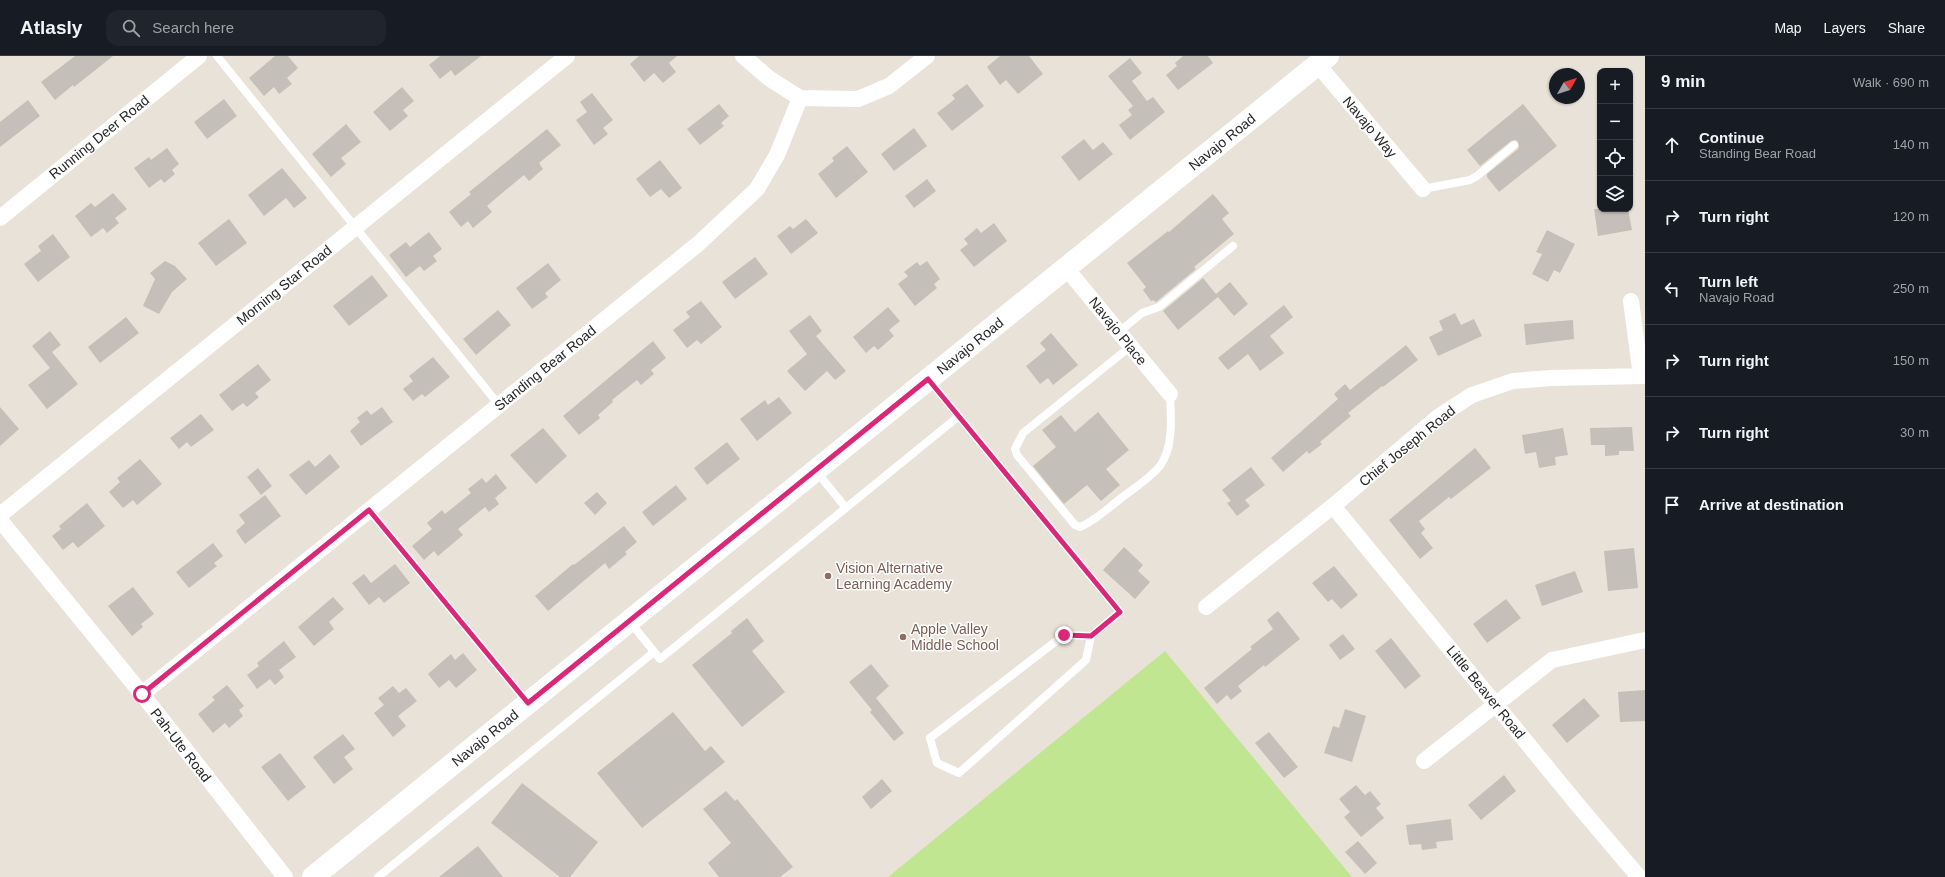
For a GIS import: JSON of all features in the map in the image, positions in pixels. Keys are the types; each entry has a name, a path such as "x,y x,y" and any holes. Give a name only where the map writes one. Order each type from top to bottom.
{"main road":[{"name":"Navajo Road","path":"313,877 1323,60"}],"street":[{"name":"Running Deer Road","path":"0,218 199,56"},
{"name":"Morning Star Road","path":"0,514 567,56"},
{"path":"743,56 770,79 800,98 858,99 889,86 927,56"},
{"name":"Navajo Way","path":"1323,60 1423,189"},
{"name":"Standing Bear Road","path":"142,694 698,244 757,189 778,155 800,98"},
{"name":"Navajo Place","path":"1066,268 1170,394"},
{"path":"1631,301 1643,376"},
{"name":"Chief Joseph Road","path":"1206,607 1333,506 1438,417 1472,395 1513,381 1550,378 1643,376"},
{"name":"Little Beaver Road","path":"1333,506 1577,804 1639,877"},
{"name":"Pah-Ute Road","path":"0,520 142,694 285,877"},
{"path":"1424,761 1552,660 1645,640"}],"lane":[{"path":"217,56 499,405"},
{"path":"1423,189 1470,180 1477,176 1514,145"},
{"path":"1119,332 1142,313 1159,307 1233,246"},
{"path":"1131,346 1024,433 1015,449 1018,455 1075,525 1080,527 1092,521 1149,476 1160,465 1166,454 1172,424 1170,394"},
{"path":"928,379 1120,612 1091,636 1086,660 959,773 937,763 930,738 1064,635 1091,636"},
{"path":"629,621 660,659 959,416"},
{"path":"816,471 846,508"},
{"path":"369,510 528,703"},
{"path":"378,877 654,652"}],"green space":[{"path":"1165,651 1352,877 888,877"}],"building":[{"path":"75,56 113,56 55,100 41,82"},
{"path":"275,56 288,56 298,68 287,78 292,84 279,94 274,87 264,96 249,78"},
{"path":"440,56 481,56 455,76 451,70 440,79 429,65"},
{"path":"639,56 677,56 669,63 676,72 663,83 654,73 644,82 630,64"},
{"path":"1000,56 1029,56 1043,74 1018,94 1006,80 1000,85 987,67"},
{"path":"1183,56 1208,56 1213,63 1178,90 1166,75 1177,66 1175,63"},
{"path":"1130,58 1142,73 1132,81 1147,101 1153,97 1165,112 1130,140 1119,125 1132,115 1128,110 1133,106 1108,76"},
{"path":"967,84 984,106 952,131 937,113 955,99 952,95"},
{"path":"402,87 414,101 403,110 408,116 390,131 373,112"},
{"path":"592,93 613,120 603,128 608,134 594,145 576,120 587,112 580,102"},
{"path":"224,99 237,116 207,139 194,122"},
{"path":"28,100 40,116 0,147 0,122"},
{"path":"719,104 729,116 721,123 724,126 700,145 687,129"},
{"path":"1523,104 1557,146 1499,192 1487,177 1487,174 1518,149 1518,142 1516,140 1511,141 1480,166 1467,150"},
{"path":"346,124 361,142 341,158 346,164 331,177 312,154"},
{"path":"914,128 927,146 894,171 881,154"},
{"path":"547,129 561,145 539,163 543,169 529,181 524,175 501,194 487,206 492,212 473,228 468,221 461,227 449,212 471,194 469,192"},
{"path":"1084,139 1093,150 1103,142 1113,154 1079,181 1061,157"},
{"path":"847,146 868,172 836,198 818,174 834,161 832,158"},
{"path":"167,148 179,164 172,170 175,174 164,183 161,179 149,188 134,168 149,157 151,160"},
{"path":"660,160 682,188 669,198 661,189 650,197 636,179"},
{"path":"282,168 307,198 294,208 286,198 264,216 248,195"},
{"path":"927,179 936,191 914,208 905,196"},
{"path":"113,193 127,209 115,218 119,223 107,233 103,228 91,237 75,216 91,203 95,207"},
{"path":"1213,194 1229,213 1222,219 1234,234 1194,267 1196,269 1156,302 1153,300 1151,301 1143,290 1146,287 1127,263 1168,231 1169,232"},
{"path":"1594,209 1597,209 1597,212 1629,212 1632,230 1598,236"},
{"path":"229,219 247,243 216,266 198,243"},
{"path":"806,219 818,233 791,254 777,236 790,226 793,229"},
{"path":"994,223 1007,241 974,267 960,250 968,244 964,239 977,228 981,233"},
{"path":"1547,230 1575,244 1560,273 1554,270 1548,282 1532,274 1542,254 1536,252"},
{"path":"429,232 442,249 433,256 437,261 424,271 420,266 406,277 389,255 406,242 410,247"},
{"path":"53,234 70,257 38,282 24,264 41,251 38,246"},
{"path":"755,257 768,274 735,299 722,282"},
{"path":"165,261 175,266 187,279 172,292 159,314 143,306 155,279 150,273"},
{"path":"927,261 940,279 934,284 937,288 915,306 898,284 908,276 904,272 917,262 920,266"},
{"path":"548,263 561,280 545,293 548,297 532,309 516,288"},
{"path":"372,275 388,296 349,326 333,306"},
{"path":"1203,278 1216,294 1230,282 1248,304 1234,316 1218,297 1178,330 1163,311"},
{"path":"701,301 722,327 701,344 697,340 687,348 673,330 690,317 686,312"},
{"path":"1284,305 1293,317 1270,336 1284,353 1260,371 1248,354 1228,370 1218,358"},
{"path":"888,307 900,321 889,330 894,336 878,350 874,346 866,353 853,337"},
{"path":"498,310 511,325 476,355 463,339"},
{"path":"1455,313 1461,325 1474,319 1482,336 1438,356 1429,337 1443,330 1439,321"},
{"path":"810,315 822,331 816,336 846,371 835,380 827,371 805,391 787,371 807,354 789,331"},
{"path":"126,317 139,333 100,363 88,347"},
{"path":"1573,320 1574,339 1526,345 1524,324"},
{"path":"50,331 61,345 52,352 78,384 47,409 28,385 50,368 32,346"},
{"path":"1051,333 1078,365 1053,385 1048,378 1040,384 1026,366 1046,350 1040,343"},
{"path":"653,341 666,358 651,370 654,374 641,385 637,380 612,400 613,402 598,415 600,418 579,435 563,416"},
{"path":"1406,345 1418,360 1348,413 1351,416 1320,442 1322,444 1309,454 1307,451 1283,472 1271,458 1338,399 1334,394 1345,384 1350,390"},
{"path":"433,357 450,377 425,397 422,394 413,401 403,389 413,381 409,376"},
{"path":"258,364 271,380 255,393 259,397 247,407 243,403 232,411 219,395"},
{"path":"779,397 792,413 757,441 740,419 765,400 768,405"},
{"path":"0,407 19,429 0,446"},
{"path":"382,407 393,422 361,446 350,431 360,422 357,418 367,410 371,415"},
{"path":"1098,412 1129,450 1106,469 1120,485 1101,501 1087,485 1064,504 1033,466 1056,447 1042,430 1061,415 1075,432"},
{"path":"201,414 214,430 191,447 187,442 179,449 170,438"},
{"path":"1632,427 1634,451 1619,451 1619,455 1605,456 1605,445 1591,445 1590,428"},
{"path":"543,428 567,456 536,484 510,455"},
{"path":"1563,428 1568,455 1555,457 1556,465 1539,468 1536,452 1525,454 1522,435"},
{"path":"727,442 740,459 707,485 694,468"},
{"path":"1475,448 1491,468 1451,499 1449,497 1419,521 1425,529 1421,533 1433,548 1420,559 1389,520"},
{"path":"330,454 340,467 306,495 289,475 309,460 315,467"},
{"path":"140,459 162,484 137,505 133,500 123,508 109,492 120,482 117,478"},
{"path":"1251,467 1265,485 1245,500 1250,506 1237,516 1227,503 1231,501 1222,490"},
{"path":"258,468 272,486 261,495 247,477"},
{"path":"496,474 507,488 495,498 499,504 489,512 485,507 458,529 463,535 438,556 434,551 424,560 412,546 432,529 427,523 442,510 445,514 471,493 468,489 482,478 486,483"},
{"path":"676,485 687,499 653,526 642,512"},
{"path":"597,492 607,503 595,515 584,503"},
{"path":"265,495 281,516 245,544 236,531 245,523 239,515"},
{"path":"87,503 105,526 78,548 73,542 63,550 52,536 61,529 59,526"},
{"path":"624,526 637,542 625,552 627,554 609,569 605,563 548,611 535,596 573,564 574,565"},
{"path":"213,543 223,556 214,563 217,566 189,588 176,572"},
{"path":"1124,547 1143,565 1138,571 1150,582 1135,599 1103,570"},
{"path":"1634,548 1638,588 1608,591 1604,551"},
{"path":"395,564 410,583 384,603 379,597 369,605 352,583 364,574 371,583"},
{"path":"1334,566 1358,595 1341,609 1332,599 1328,602 1312,583"},
{"path":"1575,571 1583,592 1542,606 1535,585"},
{"path":"133,587 154,614 141,624 143,627 132,636 108,606"},
{"path":"333,597 344,609 329,622 334,629 314,646 298,627"},
{"path":"1506,599 1521,618 1487,643 1473,624"},
{"path":"1278,611 1300,639 1238,686 1242,691 1231,700 1227,695 1217,704 1204,688 1252,649 1250,647 1273,629 1267,620"},
{"path":"747,618 764,641 752,651 785,692 742,727 692,665 732,633 731,631"},
{"path":"1343,634 1355,649 1340,660 1329,645"},
{"path":"1391,638 1421,676 1405,689 1375,651"},
{"path":"284,641 296,657 279,670 284,677 275,685 270,679 257,689 247,675 259,666 257,663"},
{"path":"463,653 477,670 456,688 449,680 439,688 428,674 451,654 455,660"},
{"path":"871,664 889,686 876,698 904,733 894,741 870,712 872,710 849,682"},
{"path":"227,685 244,706 239,710 243,716 229,728 225,723 213,733 198,714 215,700 212,697"},
{"path":"393,686 399,693 406,688 417,701 398,716 406,726 393,737 374,713 384,705 378,698"},
{"path":"1645,690 1645,721 1620,722 1618,692"},
{"path":"1584,698 1600,716 1567,743 1552,725"},
{"path":"1345,709 1366,716 1352,762 1324,753 1333,726 1339,728"},
{"path":"673,712 705,751 711,746 725,762 642,828 597,773"},
{"path":"1269,732 1298,767 1284,778 1255,743"},
{"path":"343,734 355,749 344,757 353,769 334,784 313,757"},
{"path":"280,753 306,787 288,801 261,767"},
{"path":"1504,775 1516,791 1481,820 1468,805"},
{"path":"882,779 892,791 871,809 862,797"},
{"path":"522,783 598,842 570,877 560,877 491,823"},
{"path":"1356,785 1365,795 1370,791 1381,804 1376,808 1384,818 1361,837 1344,817 1350,812 1339,799"},
{"path":"726,791 735,801 737,799 793,867 780,877 719,877 708,863 731,843 703,809"},
{"path":"1451,819 1453,840 1436,842 1437,848 1422,850 1421,844 1409,845 1406,825"},
{"path":"1358,841 1377,863 1365,874 1345,852"},
{"path":"478,846 503,877 439,877"}],"place":[{"name":"Vision Alternative Learning Academy","path":"828,576"},
{"name":"Apple Valley Middle School","path":"903,637"}],"route":[{"path":"142,694 369,510 528,703 928,379 1120,612 1091,636 1064,635"}]}
